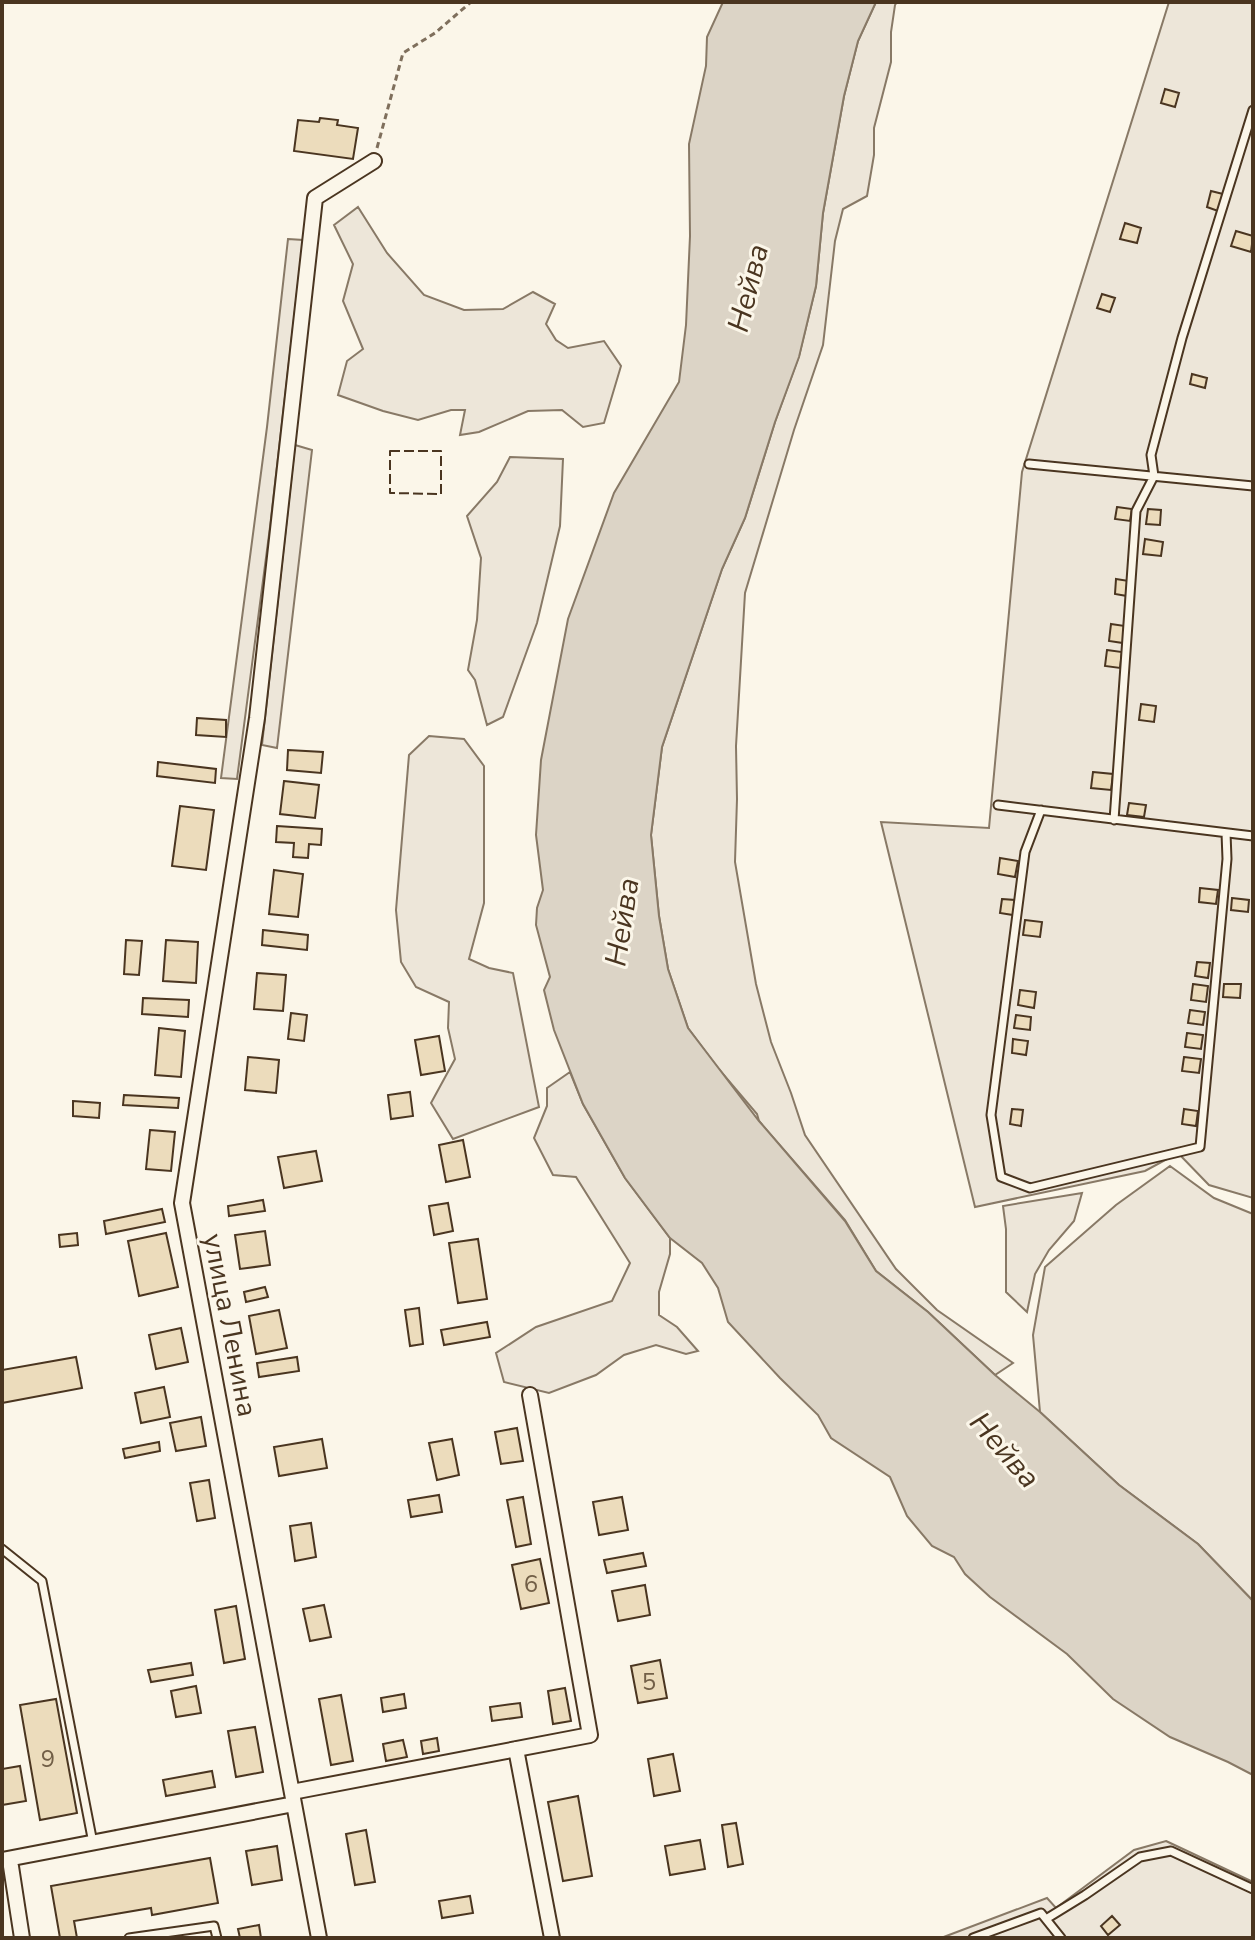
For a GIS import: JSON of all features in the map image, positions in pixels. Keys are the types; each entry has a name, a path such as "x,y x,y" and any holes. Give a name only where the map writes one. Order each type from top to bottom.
{"street":[{"name":"улица Ленина","path":"319,1938 182,1203 257,718 315,198 374,161"},
{"path":"22,1938 6,1860 590,1735 530,1395"},
{"path":"516,1749 552,1938"}],"lane":[{"path":"1114,820 1136,511 1154,476 1151,455 1182,338 1253,110"},
{"path":"1029,464 1253,486"},
{"path":"998,805 1253,836"},
{"path":"1041,810 1025,852 991,1115 1001,1177 1030,1188 1200,1147 1227,859 1226,833"},
{"path":"2,1549 42,1581 93,1843"},
{"path":"1046,1919 1140,1857 1171,1851 1253,1889"},
{"path":"973,1938 1041,1913 1061,1938"},
{"path":"129,1938 214,1926 217,1938"}],"path":[{"path":"374,161 403,53 435,33 471,2"}],"shaded area":[{"path":"876,2 897,2 891,32 891,62 874,128 874,155 867,196 843,209 835,241 823,345 745,593 736,746 735,862 756,984 771,1042 805,1135 896,1269 937,1310 1013,1363 995,1375 928,1312 876,1271 845,1220 759,1121 757,1114 688,1028 668,969 651,835 662,747 722,569 745,518 799,356 816,286 823,213 844,96 858,41"},
{"path":"1169,2 1253,2 1253,1198 1209,1185 1178,1153 1145,1171 975,1207 881,822 989,828 1022,472"},
{"path":"358,207 387,253 424,295 464,310 503,309 533,292 555,304 546,324 556,340 568,348 604,341 621,366 604,423 583,427 562,410 528,411 479,432 460,435 465,410 451,410 418,420 338,395 347,361 363,349 343,301 353,264 334,225"},
{"path":"288,239 303,240 270,527 237,779 221,778 267,427"},
{"path":"295,445 312,450 277,748 262,745"},
{"path":"510,457 563,459 560,526 537,623 503,717 487,725 475,680 468,670 477,620 481,558 467,516 497,482"},
{"path":"429,736 464,739 484,766 484,903 469,959 489,968 513,973 539,1107 453,1139 431,1103 455,1059 448,1028 449,1002 416,987 401,962 396,910 409,755"},
{"path":"570,1072 583,1104 625,1178 670,1238 670,1254 659,1292 659,1315 677,1327 698,1351 686,1354 656,1345 624,1355 596,1375 549,1393 504,1382 496,1353 536,1327 612,1301 630,1263 576,1177 553,1175 534,1138 547,1106 547,1088"},
{"path":"1170,1166 1214,1198 1253,1214 1253,1601 1198,1544 1119,1485 1040,1412 1033,1335 1045,1267 1116,1205"},
{"path":"1082,1193 1074,1221 1049,1250 1035,1274 1027,1312 1006,1292 1003,1206"},
{"path":"1166,1841 1253,1882 1253,1938 941,1938 1047,1898 1056,1908 1134,1850"}],"water":[{"name":"Нейва","path":"723,2 876,2 858,41 844,96 823,213 816,286 799,357 745,518 722,569 662,747 651,835 668,969 688,1028 759,1121 845,1221 876,1271 928,1312 1119,1485 1198,1544 1253,1601 1253,1775 1170,1737 1113,1699 1067,1654 990,1597 965,1574 954,1557 932,1546 907,1516 890,1477 831,1438 818,1415 728,1322 718,1288 702,1263 670,1238 625,1178 583,1104 554,1030 544,990 550,977 536,925 543,890 536,835 541,760 568,619 614,493 679,382 686,325 690,236 689,144 706,66 707,37"}],"building":[{"path":"1165,89 1179,93 1175,107 1161,103"},
{"path":"320,118 338,120 337,125 358,128 353,159 294,151 298,120 319,122"},
{"path":"1211,191 1223,194 1218,211 1207,207"},
{"path":"1125,223 1141,228 1137,243 1120,239"},
{"path":"1236,231 1253,236 1251,252 1231,246"},
{"path":"1102,294 1115,298 1110,312 1097,308"},
{"path":"1192,374 1207,378 1205,388 1190,384"},
{"path":"1117,507 1132,509 1130,521 1115,519"},
{"path":"1148,509 1161,510 1160,525 1146,524"},
{"path":"1145,539 1163,542 1161,556 1143,554"},
{"path":"1116,579 1129,581 1127,596 1115,594"},
{"path":"1111,624 1125,626 1123,643 1109,641"},
{"path":"1107,650 1122,652 1120,668 1105,666"},
{"path":"1141,704 1156,706 1154,722 1139,720"},
{"path":"197,718 226,720 226,737 196,735"},
{"path":"288,750 323,752 321,773 287,770"},
{"path":"158,762 216,769 215,783 157,776"},
{"path":"1093,772 1113,774 1111,790 1091,788"},
{"path":"284,781 319,785 315,818 280,814"},
{"path":"1129,803 1146,805 1144,817 1127,815"},
{"path":"180,806 214,810 206,870 172,866"},
{"path":"277,826 322,829 321,845 309,844 308,858 293,857 294,843 276,842"},
{"path":"1000,858 1018,861 1015,877 998,874"},
{"path":"274,870 303,874 298,917 269,914"},
{"path":"1200,888 1218,890 1216,904 1199,902"},
{"path":"1232,898 1249,900 1248,912 1231,910"},
{"path":"1002,899 1015,900 1013,915 1000,913"},
{"path":"1025,920 1042,922 1040,937 1023,935"},
{"path":"263,930 308,935 307,950 262,945"},
{"path":"126,940 142,941 139,975 124,974"},
{"path":"166,940 198,942 196,983 163,981"},
{"path":"1197,962 1210,963 1208,978 1195,976"},
{"path":"257,973 286,975 283,1011 254,1009"},
{"path":"1193,984 1208,986 1206,1002 1191,1000"},
{"path":"1224,984 1241,984 1240,998 1223,997"},
{"path":"1020,990 1036,992 1034,1008 1018,1005"},
{"path":"143,998 189,1000 188,1017 142,1014"},
{"path":"1190,1010 1205,1012 1203,1025 1188,1023"},
{"path":"291,1013 307,1015 304,1041 288,1039"},
{"path":"1016,1015 1031,1017 1030,1030 1014,1028"},
{"path":"159,1028 185,1031 181,1077 155,1075"},
{"path":"1187,1033 1203,1035 1201,1049 1185,1047"},
{"path":"439,1036 445,1071 421,1075 415,1040"},
{"path":"1013,1039 1028,1041 1026,1055 1012,1053"},
{"path":"248,1057 279,1060 276,1093 245,1090"},
{"path":"1184,1057 1201,1059 1199,1073 1182,1071"},
{"path":"410,1092 413,1116 391,1119 388,1095"},
{"path":"124,1095 179,1098 178,1108 123,1105"},
{"path":"73,1101 100,1103 99,1118 73,1116"},
{"path":"1012,1109 1023,1110 1021,1126 1010,1124"},
{"path":"1184,1109 1198,1111 1196,1126 1182,1124"},
{"path":"150,1130 175,1132 171,1171 146,1169"},
{"path":"463,1140 470,1177 446,1182 439,1145"},
{"path":"316,1151 322,1181 284,1188 278,1157"},
{"path":"263,1200 265,1211 229,1216 228,1206"},
{"path":"448,1203 453,1231 434,1235 429,1206"},
{"path":"162,1209 165,1222 106,1234 104,1221"},
{"path":"265,1231 270,1265 240,1269 235,1235"},
{"path":"77,1233 78,1245 60,1247 59,1235"},
{"path":"166,1233 178,1287 139,1296 128,1241"},
{"path":"478,1239 487,1299 458,1303 449,1243"},
{"path":"265,1287 268,1297 246,1302 244,1292"},
{"path":"419,1308 423,1344 410,1346 405,1310"},
{"path":"279,1310 287,1348 256,1354 249,1316"},
{"path":"487,1322 490,1337 444,1345 441,1330"},
{"path":"181,1328 188,1362 156,1369 149,1335"},
{"path":"76,1357 82,1388 2,1403 2,1370"},
{"path":"297,1357 299,1371 259,1377 257,1363"},
{"path":"164,1387 170,1417 141,1423 135,1393"},
{"path":"201,1417 206,1446 176,1451 170,1423"},
{"path":"517,1428 523,1461 501,1464 495,1432"},
{"path":"322,1439 327,1468 279,1476 274,1447"},
{"path":"452,1439 459,1475 437,1480 429,1443"},
{"path":"159,1442 160,1451 125,1458 123,1449"},
{"path":"209,1480 215,1518 197,1521 190,1483"},
{"path":"439,1495 442,1512 411,1517 408,1500"},
{"path":"523,1497 531,1544 516,1547 507,1500"},
{"path":"622,1497 628,1530 599,1535 593,1502"},
{"path":"311,1523 316,1557 295,1561 290,1526"},
{"path":"643,1553 646,1566 607,1573 604,1560"},
{"path":"540,1559 549,1603 521,1609 512,1565"},
{"path":"645,1585 650,1615 618,1621 612,1591"},
{"path":"324,1605 331,1637 310,1641 303,1609"},
{"path":"236,1606 245,1659 224,1663 215,1610"},
{"path":"660,1660 667,1698 638,1703 631,1666"},
{"path":"191,1663 193,1675 151,1682 148,1670"},
{"path":"196,1686 201,1713 176,1717 171,1691"},
{"path":"565,1688 571,1721 553,1724 548,1691"},
{"path":"404,1694 406,1708 383,1712 381,1698"},
{"path":"341,1695 353,1761 331,1765 319,1699"},
{"path":"56,1699 77,1813 40,1820 20,1705"},
{"path":"520,1703 522,1717 492,1721 490,1707"},
{"path":"255,1727 263,1772 236,1777 228,1731"},
{"path":"437,1738 439,1751 423,1754 421,1741"},
{"path":"403,1740 407,1757 386,1761 383,1744"},
{"path":"673,1754 680,1791 654,1796 648,1759"},
{"path":"20,1766 26,1801 2,1805 2,1769"},
{"path":"212,1771 215,1787 166,1796 163,1780"},
{"path":"578,1796 592,1876 563,1881 548,1802"},
{"path":"736,1823 743,1864 728,1867 722,1825"},
{"path":"366,1830 375,1882 355,1885 346,1834"},
{"path":"700,1840 705,1869 670,1875 665,1846"},
{"path":"277,1846 282,1880 252,1885 246,1851"},
{"path":"210,1858 218,1903 152,1915 151,1908 74,1921 77,1938 60,1938 51,1886"},
{"path":"470,1896 473,1913 442,1918 439,1901"},
{"path":"1112,1916 1120,1925 1108,1935 1101,1926"},
{"path":"259,1925 261,1938 240,1938 238,1929"}],"fence":[{"path":"390,451 441,451 441,494 390,493 390,451"}]}
